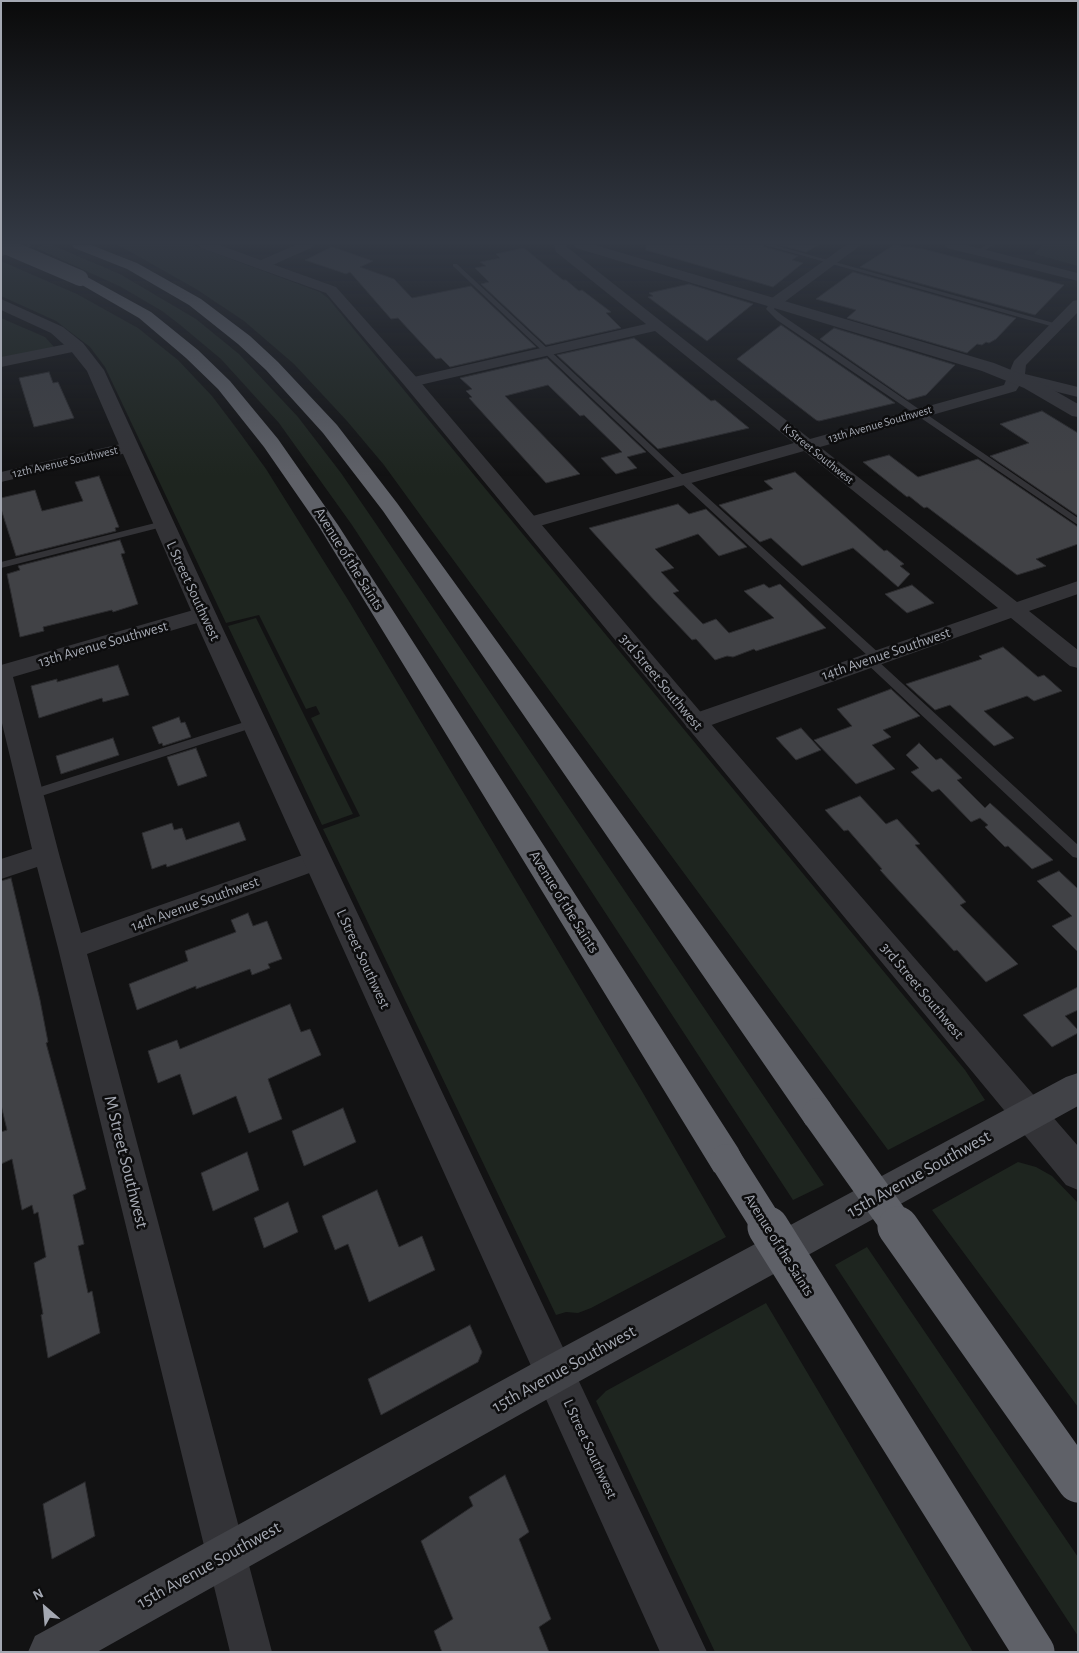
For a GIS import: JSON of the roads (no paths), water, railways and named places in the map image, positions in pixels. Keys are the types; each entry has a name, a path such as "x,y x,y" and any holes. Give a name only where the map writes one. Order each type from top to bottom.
{"highway":[{"name":"Avenue of the Saints","path":"154,322 192,354 224,385 277,450 328,525 1034,1652"},
{"path":"221,322 244,340 296,391 365,473 1078,1482"}],"main road":[{"name":"15th Avenue Southwest","path":"51,1652 555,1373 1078,1088"}],"street":[{"name":"L Street Southwest","path":"40,322 57,330 77,347 95,370 254,723 684,1652"},
{"name":"3rd Street Southwest","path":"359,322 1078,1173"},
{"name":"K Street Southwest","path":"652,322 1078,661"},
{"path":"838,322 1023,380 1078,412"},
{"name":"13th Avenue Southwest","path":"529,523 1010,388 1023,380 1019,364 1060,322"},
{"path":"411,382 657,326"},
{"path":"1,362 77,347"},
{"path":"1023,380 1039,381 1078,392"},
{"name":"12th Avenue Southwest","path":"1,477 129,447"},
{"name":"14th Avenue Southwest","path":"695,722 1078,587"},
{"name":"13th Avenue Southwest","path":"1,673 204,614"},
{"name":"M Street Southwest","path":"1,673 251,1652"},
{"path":"1,869 46,854"},
{"name":"14th Avenue Southwest","path":"72,948 317,860"}],"lane":[{"path":"516,322 1078,853"},
{"path":"786,322 1078,522"},
{"path":"1047,322 1057,325"},
{"path":"1,565 163,524"},
{"path":"32,794 254,723"}]}
